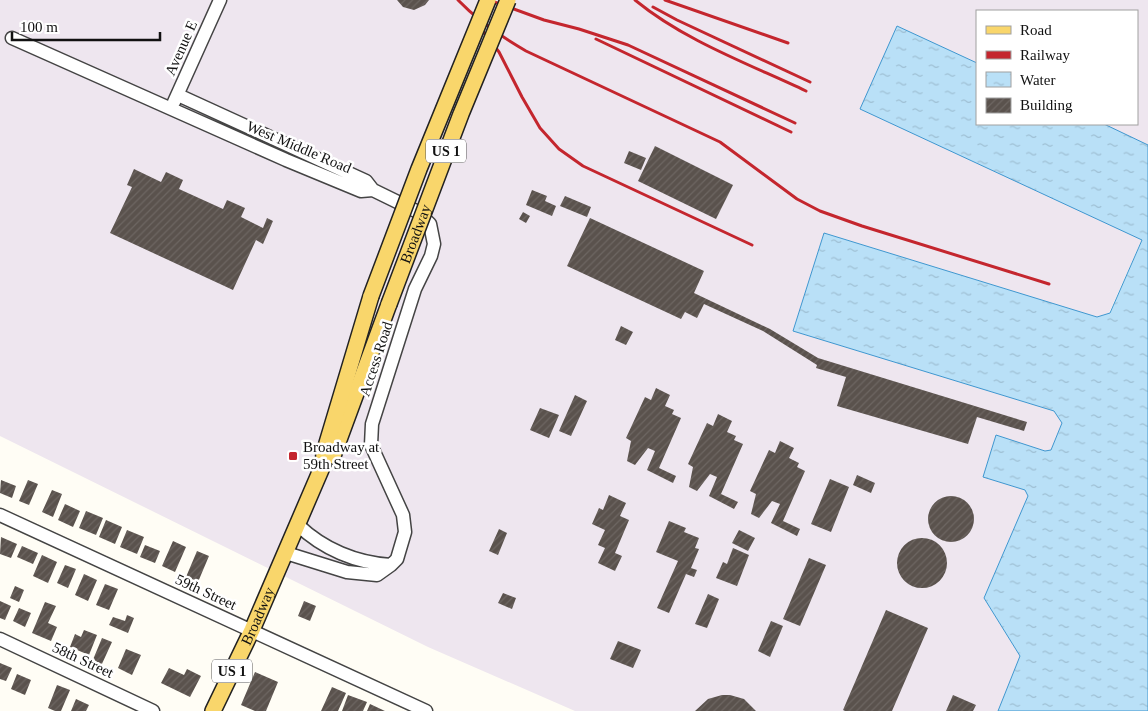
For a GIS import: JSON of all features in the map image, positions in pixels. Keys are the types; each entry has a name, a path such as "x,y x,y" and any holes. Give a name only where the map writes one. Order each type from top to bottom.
{"main road":[{"name":"Broadway","path":"213,711 252,630 323,465 324,453 371,296 433,132 488,0"},
{"name":"Broadway","path":"323,465 331,460 454,131 508,0"}],"street":[{"name":"Avenue E","path":"171,109 220,0"},
{"name":"West Middle Road","path":"12,38 352,188 361,191 373,190"},
{"name":"West Middle Road","path":"178,95 366,181 373,190"},
{"name":"Access Road","path":"373,190 418,212 430,224 434,244 431,256 416,289 372,424 371,444 403,515 405,532 397,558 391,565"},
{"name":"59th Street","path":"0,515 426,711"},
{"path":"298,525 310,537 339,552 377,564 391,565"},
{"path":"286,552 347,572 377,575 391,565"},
{"name":"58th Street","path":"0,639 153,711"}],"shaded area":[{"path":"0,0 1148,0 1148,145 1106,125 1138,125 1138,10 976,10 976,63 897,26 860,109 1142,239 1109,313 1097,317 824,233 793,331 1054,411 1062,423 1051,450 1045,451 996,435 983,477 1026,490 1028,496 984,598 1020,656 998,711 575,711 428,647 0,436"}],"water":[{"path":"897,26 976,63 976,125 1106,125 1148,145 1148,711 998,711 1020,656 984,598 1028,496 1025,490 983,477 996,435 1045,451 1051,450 1062,423 1054,411 793,331 824,233 1097,317 1110,313 1142,240 860,109"}],"building":[{"path":"397,0 429,0 425,5 414,10 403,7"},
{"path":"655,146 733,185 716,219 638,181"},
{"path":"629,151 646,158 641,170 624,163"},
{"path":"134,169 161,182 166,172 183,180 179,189 223,209 227,200 245,208 241,217 263,228 267,218 273,221 263,244 256,240 233,290 110,233 132,187 127,185"},
{"path":"532,190 547,196 545,201 556,206 552,216 526,205"},
{"path":"565,196 591,207 587,217 560,206"},
{"path":"523,212 530,216 526,223 519,219"},
{"path":"590,218 704,271 694,293 770,329 818,358 1027,422 1024,431 977,417 968,444 837,406 846,377 816,368 817,365 763,331 704,304 697,318 685,312 681,319 567,266"},
{"path":"621,326 633,332 626,345 615,340"},
{"path":"656,388 670,395 665,406 674,410 672,414 681,418 659,468 676,476 673,483 647,470 655,451 648,448 635,465 627,461 631,441 626,438 645,397 651,400"},
{"path":"575,395 587,401 571,436 559,431"},
{"path":"540,408 559,415 549,438 530,430"},
{"path":"718,414 732,421 727,432 736,436 734,440 743,444 721,494 738,502 734,509 709,496 717,477 710,474 697,491 689,487 693,467 688,464 707,423 713,426"},
{"path":"780,441 794,448 789,458 799,463 797,467 805,471 783,521 800,529 797,536 771,523 780,504 772,501 759,518 751,514 756,494 750,491 769,450 775,453"},
{"path":"857,475 875,483 871,493 853,485"},
{"path":"830,479 849,487 831,532 811,524"},
{"path":"1,480 16,486 12,498 0,493"},
{"path":"28,480 38,484 29,505 19,501"},
{"path":"52,490 62,494 53,517 42,512"},
{"path":"609,495 626,503 620,516 629,520 615,553 622,556 615,571 598,563 605,548 598,545 605,530 592,524 599,508 603,510"},
{"path":"951,496 964,500 970,506 974,519 970,532 964,538 951,542 938,538 932,532 928,519 932,506 938,500"},
{"path":"65,504 80,511 73,527 58,520"},
{"path":"86,511 103,518 96,535 79,528"},
{"path":"106,520 122,527 115,544 99,537"},
{"path":"669,521 686,528 684,532 699,538 695,548 699,549 691,568 697,570 694,577 686,574 669,613 657,608 678,561 656,552"},
{"path":"499,529 507,533 498,555 489,551"},
{"path":"127,530 144,537 137,554 120,547"},
{"path":"739,530 755,538 748,551 732,543"},
{"path":"1,537 17,544 11,558 0,554"},
{"path":"922,538 932,540 940,545 945,553 947,563 945,573 940,581 932,586 922,588 912,586 904,581 899,573 897,563 899,553 904,545 912,540"},
{"path":"173,541 186,547 175,572 162,566"},
{"path":"145,545 160,551 155,563 140,557"},
{"path":"22,546 38,553 33,564 17,557"},
{"path":"733,548 749,555 737,586 716,578 723,562 727,564"},
{"path":"197,551 209,556 198,582 186,577"},
{"path":"42,555 57,562 48,583 33,576"},
{"path":"809,558 826,565 800,626 783,619"},
{"path":"65,565 76,569 68,588 57,583"},
{"path":"84,574 97,580 88,601 75,595"},
{"path":"105,584 118,589 109,610 96,605"},
{"path":"15,586 24,590 19,602 10,598"},
{"path":"503,593 516,598 512,609 498,603"},
{"path":"708,594 719,599 707,628 695,624"},
{"path":"0,601 11,606 5,620 0,618"},
{"path":"304,601 316,606 310,621 298,616"},
{"path":"45,602 56,606 48,623 57,627 51,641 32,633"},
{"path":"19,608 31,613 25,627 13,621"},
{"path":"886,610 928,628 892,711 845,711 843,710"},
{"path":"127,615 134,618 128,633 109,625 113,617 125,621"},
{"path":"771,621 783,626 770,657 758,651"},
{"path":"84,630 97,635 89,655 70,647 75,634 81,637"},
{"path":"102,638 112,642 101,666 92,662"},
{"path":"618,641 641,650 633,668 610,659"},
{"path":"126,649 141,655 132,675 118,668"},
{"path":"0,663 12,668 6,681 0,679"},
{"path":"169,668 184,675 187,669 201,676 190,697 161,683"},
{"path":"255,672 278,682 266,711 255,711 241,705"},
{"path":"17,674 31,680 25,695 11,689"},
{"path":"57,685 70,690 61,711 48,708"},
{"path":"332,687 346,693 338,711 321,711"},
{"path":"348,695 367,702 363,711 342,711"},
{"path":"722,695 744,699 756,711 695,711 708,699"},
{"path":"953,695 976,705 973,711 946,711"},
{"path":"76,699 89,705 86,711 71,711"},
{"path":"370,704 385,711 367,711"}],"railway":[{"path":"458,0 473,15 507,40 526,51 720,142 797,199 820,211 862,226 1049,284"},
{"path":"489,0 544,20 628,45 795,123"},
{"path":"635,0 654,15 696,40 806,91"},
{"path":"665,0 788,43"},
{"path":"653,7 810,82"},
{"path":"478,25 499,52 540,128 559,149 583,166 752,245"},
{"path":"596,39 791,132"}],"place":[{"name":"Broadway at 59th Street","path":"293,456"}]}
